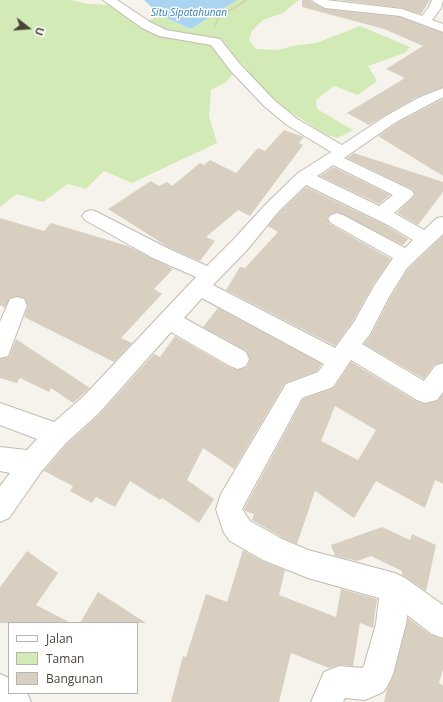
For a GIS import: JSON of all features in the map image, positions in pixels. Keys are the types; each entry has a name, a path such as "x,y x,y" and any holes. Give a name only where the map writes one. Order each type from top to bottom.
{"street":[{"path":"109,0 146,26 163,33 215,42 234,67 270,103 292,122 336,155 405,194 381,215"},
{"path":"318,0 325,4 361,13 402,13 425,20 443,28"},
{"path":"425,20 435,8 438,0"},
{"path":"0,508 32,464 57,435 91,405 168,320 304,177 391,119 443,92"},
{"path":"304,177 426,239"},
{"path":"91,216 205,281 344,354 425,393 429,392 443,373"},
{"path":"337,219 406,257"},
{"path":"443,223 400,264 381,292 362,328 325,380 309,384 294,391 230,503 229,509 230,517 240,531 273,550 308,564 395,588 443,624"},
{"path":"0,349 18,305"},
{"path":"168,320 238,359"},
{"path":"0,414 57,435"},
{"path":"0,459 32,464"},
{"path":"327,702 335,683 365,684 372,681 377,674 391,624 395,588"},
{"path":"0,690 15,702"}],"path":[{"path":"215,42 214,28 218,19 247,0"}],"green space":[{"path":"0,0 71,0 88,4 114,5 123,16 140,25 160,15 191,29 237,0 299,0 283,13 263,20 252,31 249,40 256,49 278,50 293,46 316,43 360,26 410,47 405,53 368,66 377,81 358,95 334,86 316,100 317,109 353,130 338,138 324,134 286,109 262,90 242,63 226,82 211,90 209,116 217,143 132,183 104,171 86,189 68,184 43,202 17,194 0,207"}],"water":[{"name":"Situ Sipatahunan","path":"144,0 237,0 191,29 160,15"}],"building":[{"path":"302,0 310,0 325,9 400,17 443,33 443,87 417,97 369,125 347,113 405,78 386,69 423,46 384,29 302,7"},
{"path":"339,0 430,0 421,14 402,8"},
{"path":"443,99 443,176 378,136 397,123"},
{"path":"284,130 304,137 299,143 303,145 250,216 238,210 206,237 215,241 200,261 168,247 108,209 151,181 159,186 167,182 172,186 200,163 204,165 210,160 236,173 258,148 265,151"},
{"path":"354,153 443,182 443,192 418,225 397,213 415,195 412,189 347,158"},
{"path":"333,167 390,195 379,204 320,176"},
{"path":"306,187 387,226 408,239 403,245 337,212 331,214 327,218 330,224 391,259 373,285 353,321 335,346 226,290 240,267 245,268 278,232 268,226"},
{"path":"0,218 44,231 51,223 128,246 173,269 154,289 162,294 121,338 132,343 114,362 24,317 28,306 24,298 17,296 10,298 5,308 0,305"},
{"path":"443,236 443,362 434,365 424,379 364,344 371,335 390,298 408,269"},
{"path":"218,308 322,364 317,371 285,383 234,469 203,448 187,480 214,499 199,523 162,498 160,500 130,481 115,507 96,497 92,503 70,491 73,486 44,471 67,444 100,414 154,354 160,357 175,336 229,367 237,370 247,367 250,360 247,351 203,327"},
{"path":"16,339 90,388 73,403 51,388 49,392 20,378 17,383 0,378 0,359 9,357"},
{"path":"351,362 416,401 424,404 437,401 443,394 443,484 435,480 425,508 376,481 354,518 315,491 297,544 283,538 252,520 254,514 245,511 244,509 303,399 334,388","holes":["335,406 376,430 358,460 321,441"]},
{"path":"382,527 410,540 412,534 436,545 426,591 402,575 402,571 371,556 357,561 335,556 331,545"},
{"path":"243,550 262,561 285,570 279,595 336,617 341,589 377,599 373,628 360,623 353,666 339,665 329,668 291,653 279,702 171,702 183,656 186,657 206,594 227,602"},
{"path":"27,551 58,573 36,605 69,622 0,623 0,587"},
{"path":"98,592 146,623 138,622 81,622"},
{"path":"408,618 431,635 443,639 443,669 439,683 443,686 443,702 384,702 387,689 394,674"}]}
